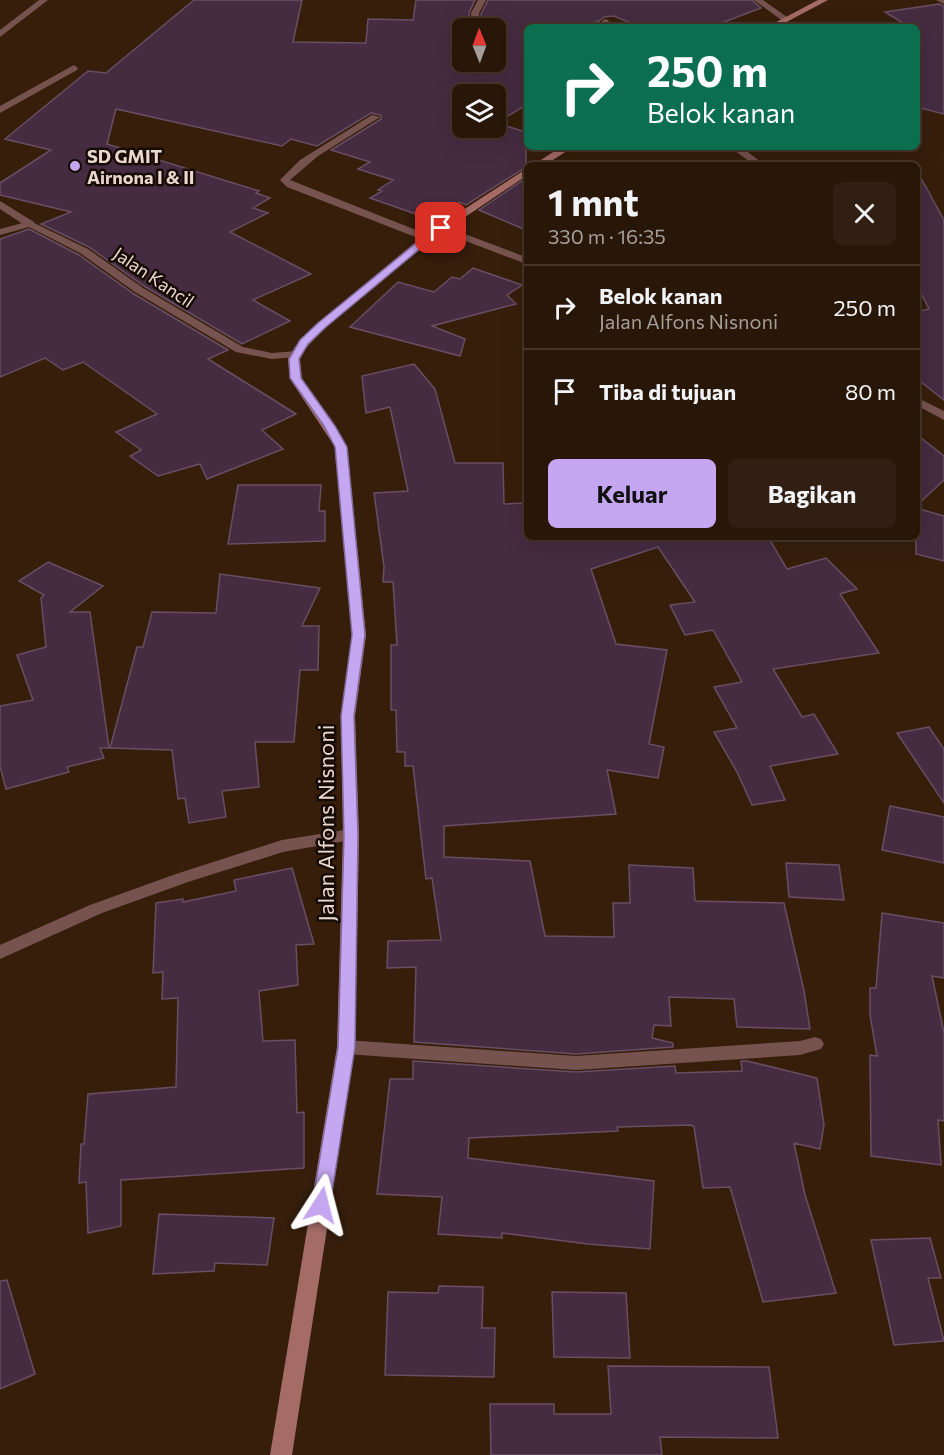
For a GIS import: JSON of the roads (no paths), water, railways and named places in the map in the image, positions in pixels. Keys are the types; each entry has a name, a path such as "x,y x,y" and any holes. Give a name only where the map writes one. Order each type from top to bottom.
{"main road":[{"path":"777,24 824,0"},
{"path":"543,162 563,150"},
{"path":"296,354 304,342 322,325 427,238 524,173"},
{"name":"Jalan Alfons Nisnoni","path":"281,1455 346,1047 351,835 348,716 359,635 341,447 296,378 293,369 296,354"}],"street":[{"path":"1,32 44,0"},
{"path":"473,18 482,0"},
{"path":"758,0 786,20"},
{"path":"940,0 944,2"},
{"path":"0,110 74,68"},
{"path":"375,117 312,157 285,180 290,185 427,238"},
{"path":"739,150 756,162"},
{"name":"Jalan Kancil","path":"0,204 30,224 84,251 139,290 240,350 272,356 296,354"},
{"path":"0,232 30,224"},
{"path":"441,228 524,260"},
{"path":"920,402 944,416"},
{"path":"0,952 96,909 182,878 282,846 351,835"},
{"path":"346,1047 576,1063 801,1048 815,1044"}],"place":[{"name":"SD GMIT Airnona I & II","path":"75,166"}]}
